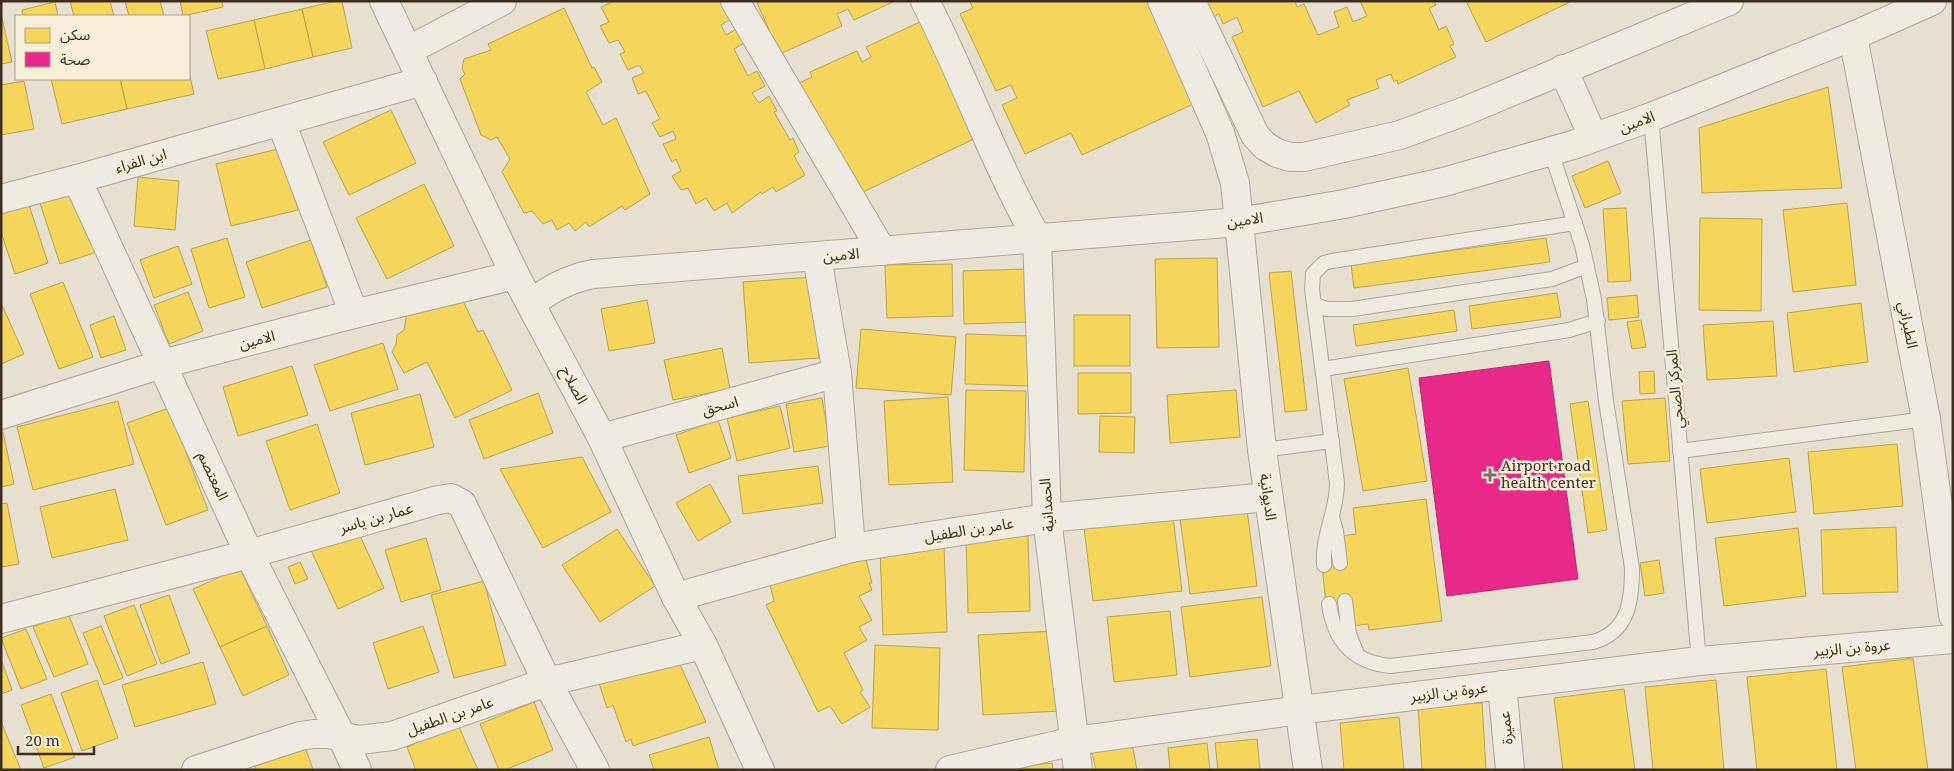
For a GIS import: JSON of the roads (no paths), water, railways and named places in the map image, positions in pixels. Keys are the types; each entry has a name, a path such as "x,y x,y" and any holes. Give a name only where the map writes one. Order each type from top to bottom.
{"street":[{"name":"الصلاح","path":"384,1 424,81 515,275 602,438 676,597 703,645 760,770"},
{"path":"408,50 502,1"},
{"path":"735,1 882,251"},
{"path":"925,1 944,38 1015,199 1037,238"},
{"name":"الديوانية","path":"1162,1 1220,134 1235,183 1262,450 1308,770"},
{"path":"1191,1 1255,135 1265,146 1277,153 1290,157 1320,154 1400,135 1465,111 1729,1"},
{"name":"الامين","path":"531,304 560,284 593,274 1239,222 1394,194 1444,182 1573,144 1651,117 1853,36 1932,1"},
{"name":"الطبراني","path":"1853,36 1926,419 1953,615"},
{"path":"1554,73 1573,144"},
{"name":"ابن الفراء","path":"1,199 424,81"},
{"path":"281,122 354,314"},
{"name":"المعتصم","path":"77,179 249,554 357,770"},
{"name":"الحمدانية","path":"1037,238 1047,518 1078,770"},
{"path":"817,257 837,373 851,548"},
{"name":"الامين","path":"1,415 162,364 354,314 515,275"},
{"name":"اسحق","path":"602,438 837,373"},
{"name":"عامر بن الطفيل","path":"676,597 851,548 1047,518 1268,497"},
{"name":"عمار بن ياسر","path":"1,619 249,554 438,500 451,498 462,504 547,682 595,770"},
{"name":"عروة بن الزبير","path":"950,770 1074,741 1300,710 1700,661 1953,639"},
{"name":"عامر بن الطفيل","path":"196,770 300,736 321,734 359,740 392,736 547,682 703,645"},
{"name":"عميرة","path":"1502,685 1510,770"}],"lane":[{"name":"المركز الصحي","path":"1651,117 1700,661"},
{"path":"1329,604 1333,626 1343,644 1359,657 1379,665 1401,665 1594,642 1603,640 1619,628 1624,619 1630,596 1632,568 1606,401 1598,321 1587,266 1575,223 1573,144"},
{"path":"1324,565 1325,541 1337,489 1311,281 1313,274 1324,263 1575,223"},
{"path":"1314,306 1352,309 1540,281 1564,276 1587,266"},
{"path":"1323,369 1554,333 1598,321"},
{"path":"1680,451 1926,419"},
{"path":"1262,450 1332,441"},
{"path":"1332,517 1336,531 1340,563"},
{"path":"1344,602 1349,634 1359,657"}],"place":[{"name":"Airport road health center","path":"1490,475"}]}
